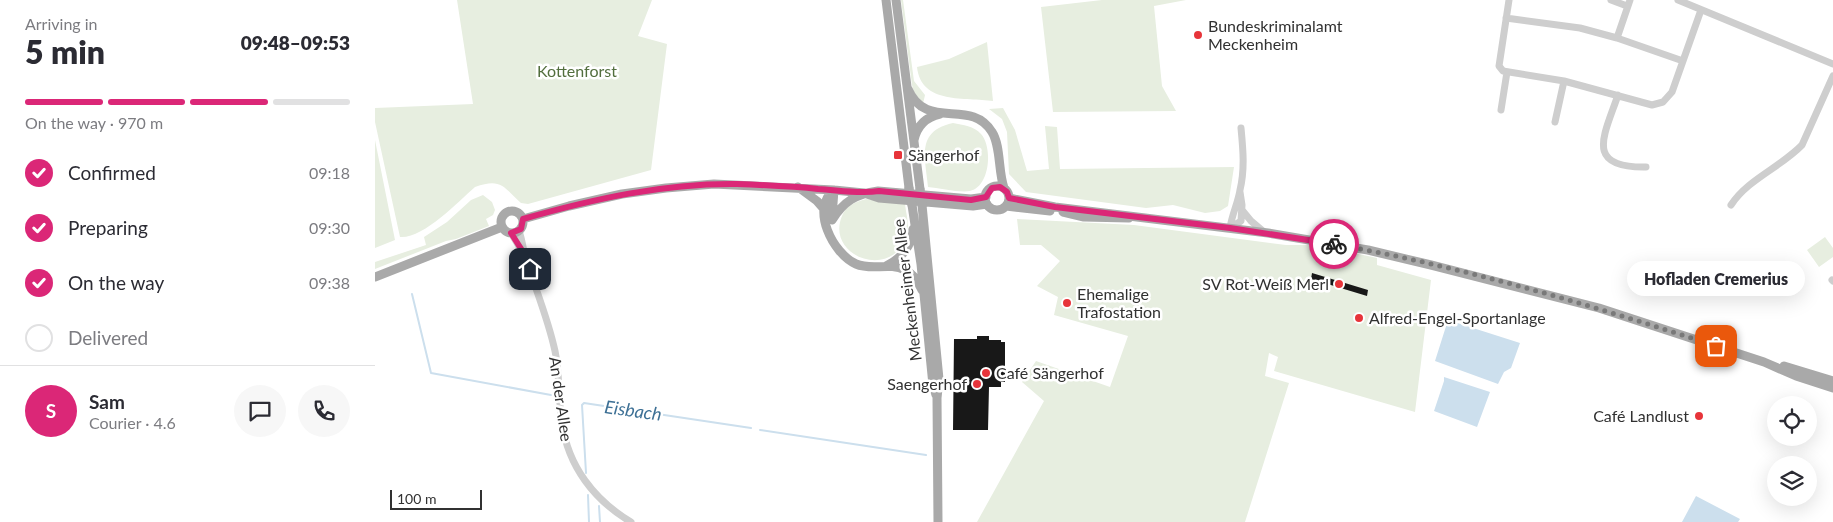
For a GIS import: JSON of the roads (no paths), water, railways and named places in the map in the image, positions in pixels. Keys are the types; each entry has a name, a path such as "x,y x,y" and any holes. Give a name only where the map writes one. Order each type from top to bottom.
{"main road":[{"name":"Meckenheimer Allee","path":"887,0 909,188 924,294 933,384 937,398"},
{"name":"Meckenheimer Allee","path":"896,0 922,206 937,350 939,384 937,398 938,522"},
{"path":"907,86 910,94 923,108 934,113 969,115 987,125 996,140 998,160 1008,202"},
{"path":"914,143 915,134 921,124 930,117 943,114"},
{"path":"986,200 992,188 998,160"},
{"path":"523,219 622,194 722,184 797,187 864,193 879,191 986,200"},
{"path":"797,187 814,198 824,209"},
{"path":"992,188 1004,188"},
{"path":"834,190 827,197 824,209 832,240 842,255 854,263 869,268 886,266 900,268 909,272 918,282 924,294"},
{"path":"832,240 831,220 834,190"},
{"path":"831,220 845,202 864,193"},
{"path":"986,200 993,209 998,210 1008,202 1084,217 1137,218 1230,228 1368,250 1515,285 1599,308 1764,362 1833,381"},
{"path":"886,266 899,258 910,243 913,234 912,209"},
{"path":"375,277 502,227 515,232 522,226 523,219 519,213 509,211 502,217 502,227"},
{"path":"1764,362 1796,376 1833,388"}],"street":[{"path":"1509,0 1499,66 1503,71 1564,81 1652,105 1663,102 1671,92 1701,10"},
{"path":"1611,0 1628,3 1617,38"},
{"path":"1677,0 1833,64"},
{"path":"1506,18 1579,28 1617,38 1683,61"},
{"path":"1501,110 1507,72"},
{"path":"1731,205 1739,193 1793,154 1802,145 1833,76"},
{"path":"1555,122 1564,81"},
{"path":"1617,95 1603,141 1604,154 1611,160 1629,167 1646,167"},
{"path":"1230,228 1240,222 1240,192 1244,154 1241,128"},
{"path":"1230,228 1234,205 1240,192"},
{"path":"1241,210 1264,232"},
{"name":"An der Allee","path":"515,232 525,255 551,334 559,379 561,422 569,452 581,476 593,492 612,510 631,522"}],"water":[{"path":"1448,320 1520,343 1511,368 1504,372 1498,384 1435,361"},
{"path":"1444,377 1490,392 1477,427 1434,411"},
{"path":"1696,496 1740,519 1738,522 1682,522"}],"waterway":[{"path":"412,294 431,373 551,395"},
{"name":"Eisbach","path":"586,473 582,405 584,403 751,428"},
{"name":"Eisbach","path":"760,430 926,455"},
{"name":"Eisbach","path":"588,495 589,522"},
{"path":"599,506 600,522"}],"place":[{"name":"Bundeskriminalamt Meckenheim","path":"1198,35"},
{"name":"Sängerhof","path":"898,155"},
{"name":"SV Rot-Weiß Merl","path":"1339,284"},
{"name":"Ehemalige Trafostation","path":"1067,303"},
{"name":"Alfred-Engel-Sportanlage","path":"1359,318"},
{"name":"Hofladen Cremerius","path":"1716,346"},
{"name":"Café Sängerhof","path":"986,373"},
{"name":"Saengerhof","path":"977,384"},
{"name":"Café Landlust","path":"1699,416"}],"park label":[{"name":"Kottenforst","path":"577,71"}]}
